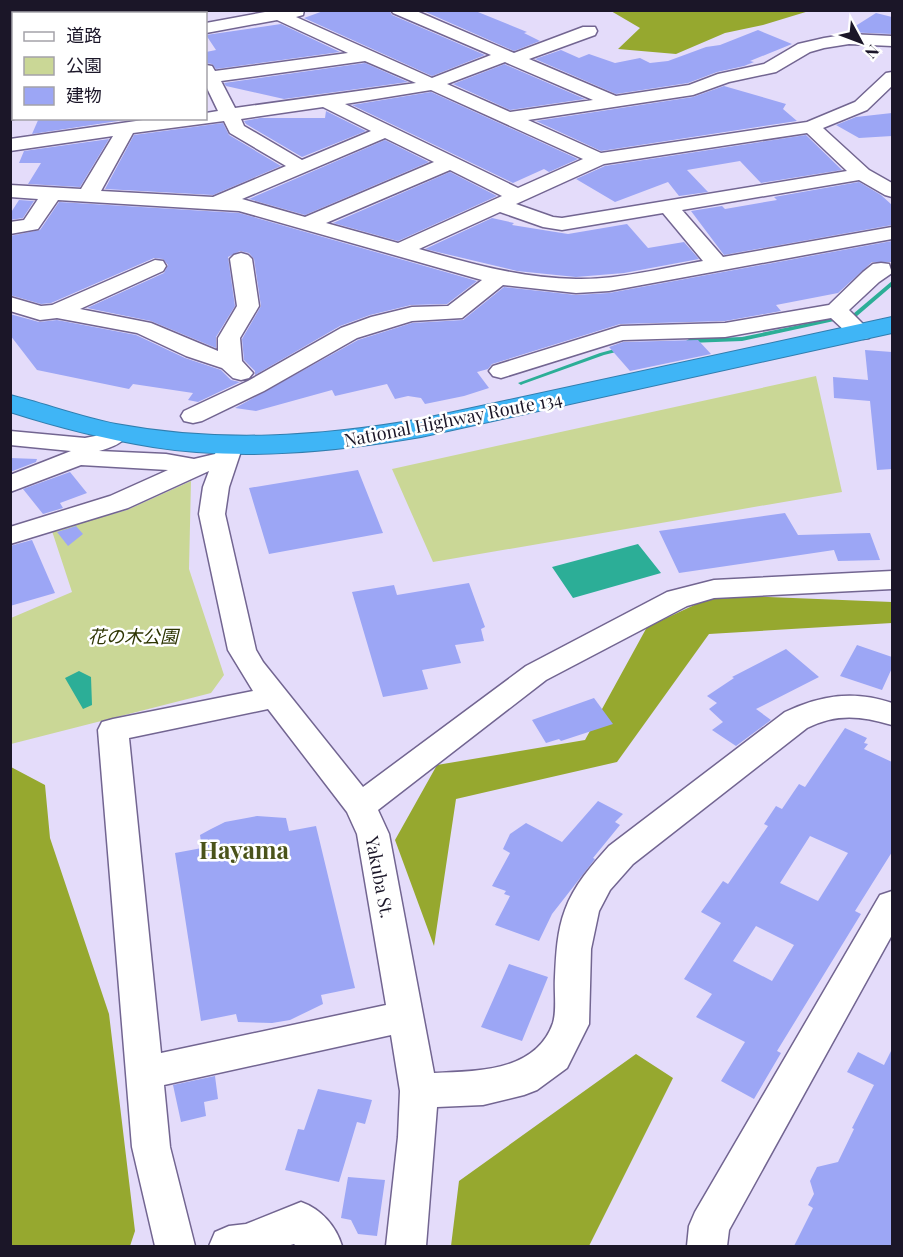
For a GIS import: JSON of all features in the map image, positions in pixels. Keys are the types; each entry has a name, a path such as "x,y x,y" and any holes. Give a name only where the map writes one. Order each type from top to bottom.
{"highway":[{"name":"National Highway Route 134","path":"10,403 67,421 118,433 228,452 371,437 847,320 892,325"}],"street":[{"path":"207,28 305,10"},
{"path":"399,10 614,102"},
{"path":"278,15 599,159"},
{"path":"207,118 422,88 589,31"},
{"path":"507,118 693,90 724,78 770,68 804,48 824,43 849,39 892,41"},
{"path":"301,167 241,134 207,75 368,55"},
{"path":"400,250 599,159 811,127 861,106 892,77"},
{"path":"325,101 518,196"},
{"path":"11,146 186,120"},
{"path":"811,127 862,174 892,191"},
{"path":"88,195 126,129"},
{"path":"219,202 386,131"},
{"path":"309,223 449,163"},
{"path":"498,205 550,223 562,224 862,174"},
{"path":"10,191 240,205 498,278 576,286 609,284 892,232"},
{"path":"10,228 31,225 52,193"},
{"path":"668,206 717,264"},
{"path":"230,363 229,338 248,306 241,260"},
{"path":"57,311 155,266"},
{"path":"501,371 621,333 748,328 847,320 871,278 883,271 881,269"},
{"path":"193,416 256,386 349,333 379,322 412,314 454,312 498,278"},
{"path":"10,304 40,313 57,311 143,328 194,351 230,363 256,386"},
{"path":"10,438 85,445 101,443 118,433"},
{"path":"10,536 119,502 228,452"},
{"name":"Yakuba St.","path":"228,452 216,487 212,514 242,650 252,668 360,806 374,834 419,1091 406,1246"},
{"path":"10,484 78,457 166,462 194,467"},
{"path":"360,806 536,673 678,599 714,589 892,580"},
{"path":"175,1246 151,1148 113,730 275,696"},
{"path":"419,1091 483,1088 524,1078 554,1056 571,1024 574,949 582,910 598,881 621,855 803,716 818,709 852,705 892,714"},
{"path":"707,1246 709,1226 892,905"},
{"path":"144,1073 406,1016"},
{"path":"228,1246 246,1244 301,1221 322,1246"}],"green space":[{"path":"816,376 842,492 433,562 392,469"},
{"name":"花の木公園","path":"191,481 189,569 224,675 211,693 11,744 11,618 72,592 52,531 127,510"}],"shaded area":[{"path":"11,10 211,10 207,12 12,12 11,61"},
{"path":"611,11 809,11 763,25 725,33 676,54 618,49 640,28"},
{"path":"638,544 661,573 573,598 552,567"},
{"path":"716,595 892,602 892,623 709,634 617,762 456,799 434,946 395,840 437,765 585,740 647,627"},
{"path":"79,671 91,677 92,705 83,709 65,678"},
{"path":"11,767 45,785 50,838 109,1014 135,1231 130,1246 11,1246"},
{"path":"636,1054 673,1078 589,1246 451,1246 459,1181"}],"building":[{"path":"326,10 389,10 392,15 485,55 432,76 304,18"},
{"path":"421,10 473,10 527,32 524,33 540,41 514,51"},
{"path":"876,13 892,17 892,34 846,32"},
{"path":"281,24 340,52 216,69 212,64 207,63 207,52 216,50 207,35"},
{"path":"758,30 792,44 750,61 754,62 744,66 717,72 688,83 616,94 535,59 561,50 579,58 589,54 615,63 640,58 650,63 668,61 706,47 720,45"},
{"path":"365,63 408,82 284,99 226,86 224,83"},
{"path":"505,64 585,99 510,110 453,84"},
{"path":"724,86 786,104 783,109 797,121 601,151 536,121 693,97"},
{"path":"431,92 578,159 549,172 544,169 513,183 352,105"},
{"path":"326,111 366,131 302,157 244,121 260,118 325,118"},
{"path":"892,113 892,136 859,138 836,125 856,117"},
{"path":"38,120 125,120 32,134"},
{"path":"223,123 229,135 281,166 213,195 105,189 134,135"},
{"path":"806,135 842,170 761,183 740,161 687,170 708,192 679,196 668,182 615,202 576,179 605,166"},
{"path":"109,139 80,187 28,184 41,163 19,163 24,151"},
{"path":"385,140 429,162 305,215 249,199"},
{"path":"450,172 497,196 398,241 333,223"},
{"path":"859,182 881,195 892,205 892,225 724,255 691,211 722,206 725,209 777,200 774,197"},
{"path":"19,200 34,201 23,218 10,220 10,214"},
{"path":"59,202 239,213 477,281 447,304 411,305 370,315 340,326 255,375 255,371 244,360 242,339 261,306 254,259 249,253 240,251 228,257 235,306 216,337 216,348 151,321 87,308 164,273 168,265 163,259 154,258 51,303 41,304 10,295 10,236 40,230"},
{"path":"492,218 514,223 512,225 568,234 627,224 648,248 684,242 699,259 624,273 576,277 517,271 425,249"},
{"path":"892,241 892,262 872,262 838,293 776,305 781,311 725,321 620,324 492,364 488,369 477,372 489,388 464,396 425,404 421,398 408,396 395,399 387,384 335,396 332,390 256,411 235,408 358,340 412,323 463,320 504,287 576,295 609,293"},
{"path":"10,314 39,322 57,320 136,335 185,358 221,370 231,380 240,382 198,402 188,400 193,393 133,384 129,389 37,370 10,335"},
{"path":"698,340 711,354 630,371 609,347 623,342"},
{"path":"865,350 892,352 892,469 877,470 870,401 834,398 833,377 868,380"},
{"path":"10,458 37,459 36,462 10,472"},
{"path":"358,470 383,533 269,554 249,488"},
{"path":"70,472 87,493 60,503 63,508 43,514 23,489"},
{"path":"785,513 798,535 870,533 880,560 838,561 834,550 679,573 659,531"},
{"path":"76,526 83,534 68,546 57,532"},
{"path":"32,540 55,593 10,606 10,546"},
{"path":"469,583 485,627 481,629 484,641 455,645 461,663 422,670 428,689 383,697 352,592 394,585 397,595"},
{"path":"857,645 892,657 892,668 882,690 840,676"},
{"path":"786,649 819,677 756,709 771,720 736,746 712,730 723,722 709,709 717,703 707,696 734,678 732,677"},
{"path":"594,698 613,724 561,741 559,739 546,743 532,720"},
{"path":"845,728 867,738 864,743 868,744 864,749 892,762 892,852 855,911 861,914 777,1051 781,1053 754,1099 721,1081 745,1042 696,1017 712,994 684,979 721,923 701,912 723,881 728,884 768,826 764,824 776,806 782,809 799,784 805,787","holes":["810,836 848,853 818,901 780,883","756,926 794,945 772,981 733,961"]},
{"path":"598,801 623,814 615,822 620,825 552,914 539,941 495,925 510,896 504,894 506,891 492,886 510,853 503,849 510,834 526,823 562,842"},
{"path":"257,816 286,818 289,831 316,826 355,988 321,995 323,1004 290,1020 272,1023 238,1022 236,1014 201,1021 175,853 202,848 200,835 225,822"},
{"path":"509,964 548,977 522,1041 481,1027"},
{"path":"892,1049 892,1246 794,1246 813,1208 808,1205 814,1194 810,1181 817,1167 838,1162 874,1085 847,1072 858,1052 884,1065"},
{"path":"215,1076 218,1099 204,1102 206,1116 181,1122 173,1085"},
{"path":"318,1089 372,1100 365,1124 357,1122 339,1182 285,1170 298,1129 304,1130"},
{"path":"348,1177 385,1180 377,1236 358,1234 351,1220 341,1218"}],"waterway":[{"path":"689,341 742,339 855,315 892,283"},
{"path":"521,383 622,349"}],"district":[{"name":"Hayama","path":"244,849"}]}
